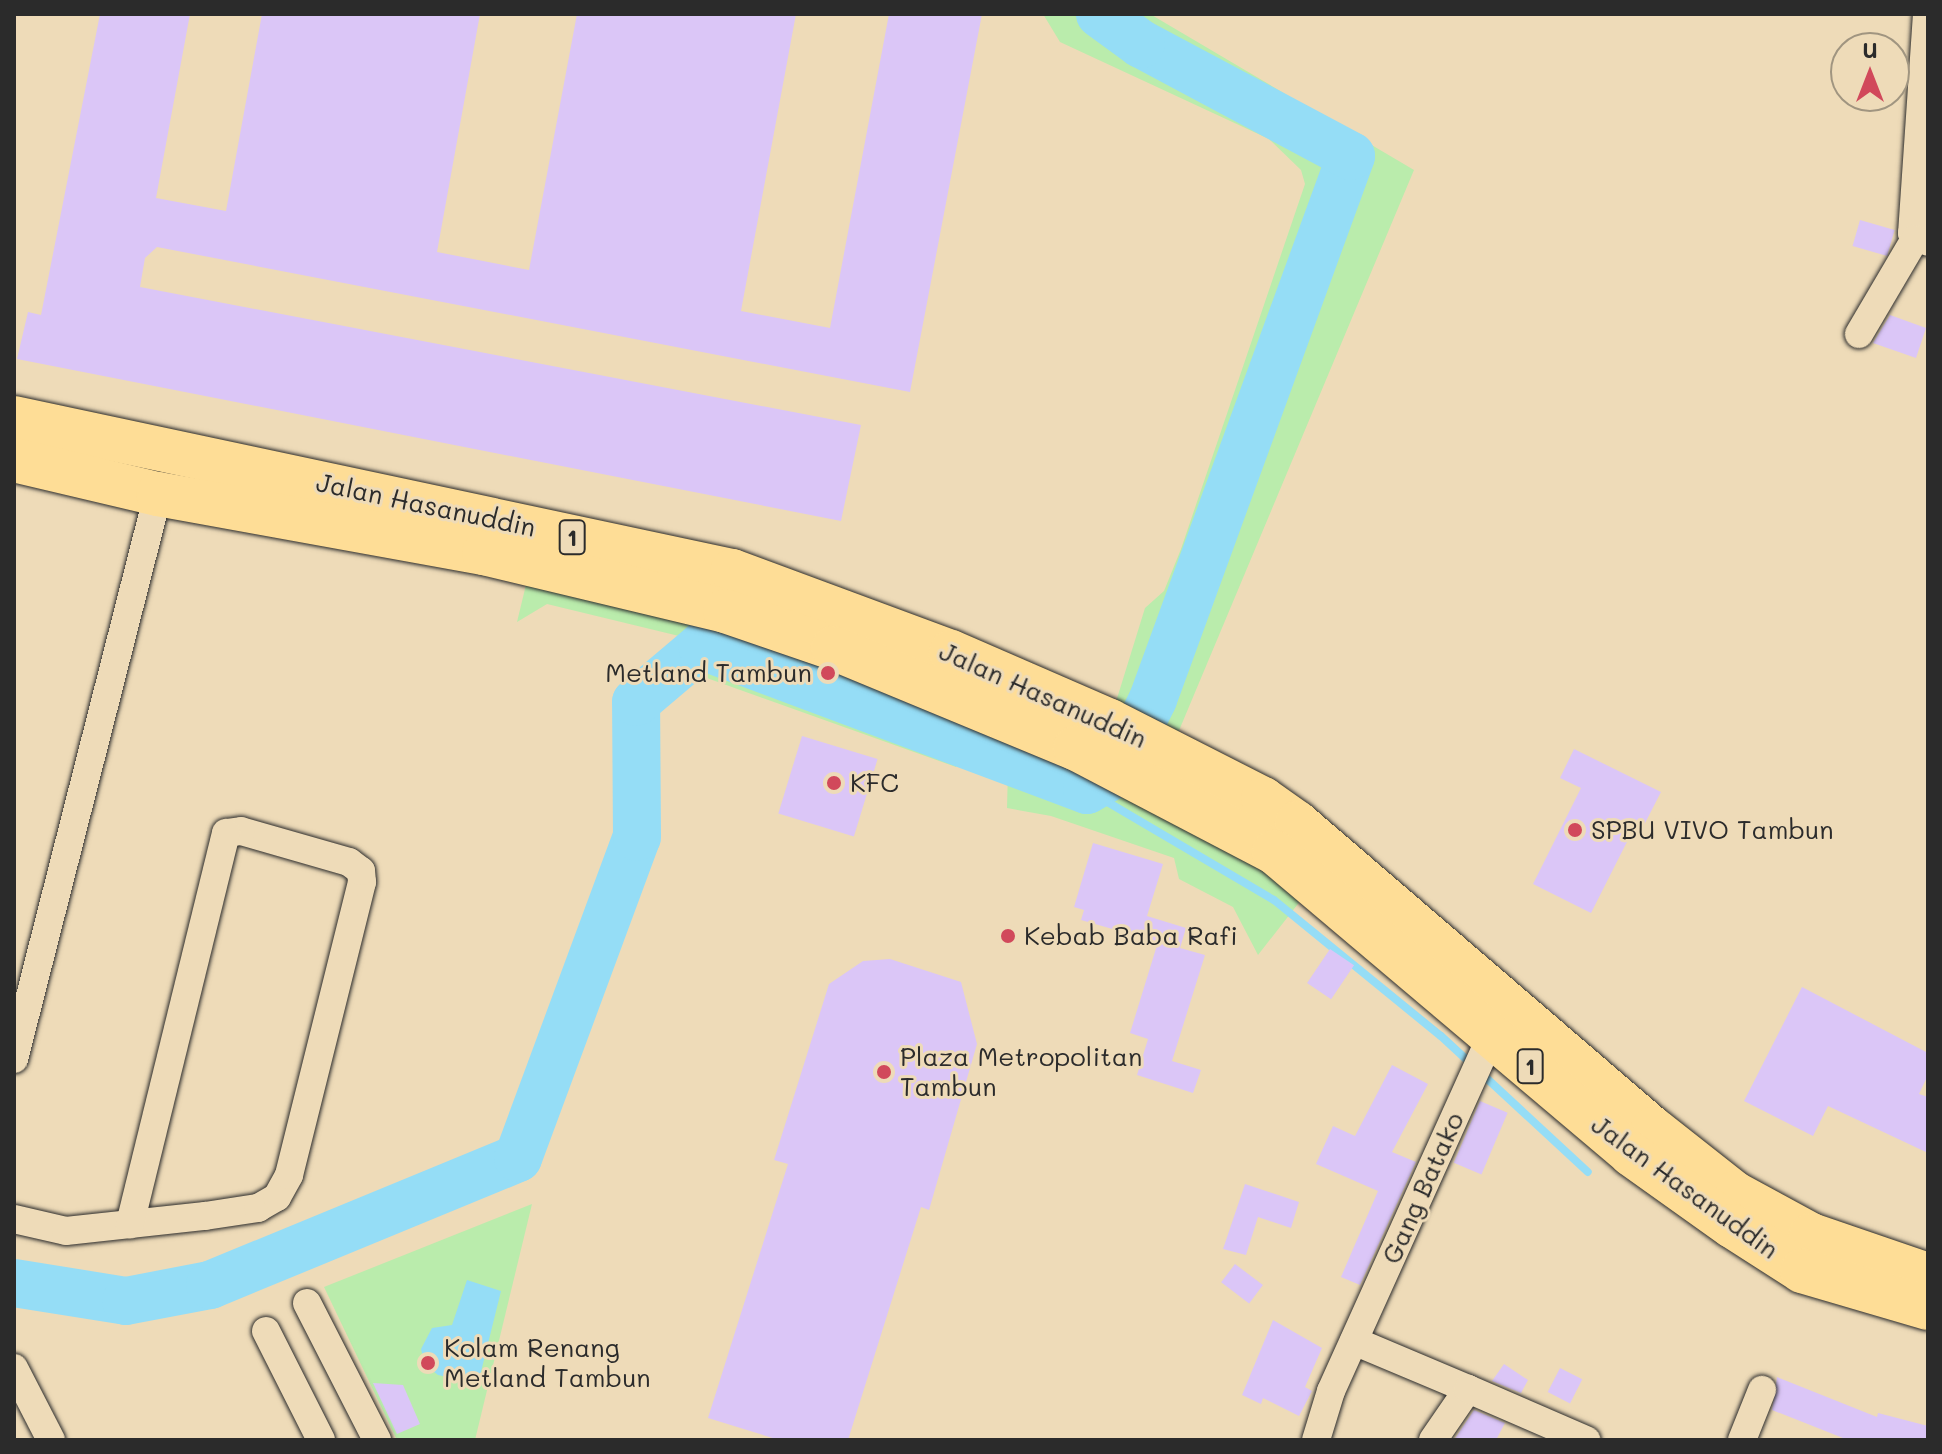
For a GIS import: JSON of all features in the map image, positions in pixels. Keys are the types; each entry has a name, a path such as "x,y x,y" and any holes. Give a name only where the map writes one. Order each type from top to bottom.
{"highway":[{"name":"Jalan Hasanuddin","path":"15,453 155,507 484,553 725,611 833,648 1075,748 1263,799 1297,823 1653,1129 1734,1193 1811,1235 1928,1275"},
{"name":"Jalan Hasanuddin","path":"15,453 732,571 951,652 1110,721 1161,769 1274,852 1631,1154 1802,1271 1928,1308"}],"street":[{"path":"1859,334 1922,240 1927,14"},
{"path":"14,1059 155,507"},
{"path":"14,1219 66,1231 130,1224 258,1208 277,1197 289,1175 362,882 361,871 349,862 241,831 226,833 130,1224"},
{"name":"Gang Batako","path":"1316,1440 1354,1341 1492,1034"},
{"path":"307,1303 377,1440"},
{"path":"266,1331 321,1440"},
{"path":"1354,1341 1586,1440"},
{"path":"14,1368 51,1440"},
{"path":"1433,1440 1468,1389"},
{"path":"1742,1440 1762,1390"}],"green space":[{"path":"1043,14 1150,14 1414,170 1170,752 1110,721 1145,608 1164,591 1181,549 1305,184 1301,170 1269,139 1060,42"},
{"path":"135,441 409,501 971,722 956,767 676,667 679,636 547,604 517,622 531,564 158,494"},
{"path":"1026,727 1315,882 1258,955 1233,907 1179,879 1174,858 1051,816 1007,808 1008,769"},
{"name":"Kolam Renang Metland Tambun","path":"532,1204 475,1440 397,1440 324,1287"}],"water":[{"path":"467,1280 501,1291 478,1384 438,1375 425,1365 421,1349 432,1328 452,1325"}],"building":[{"path":"100,14 190,14 156,198 226,211 262,14 480,14 437,252 529,270 577,14 796,14 741,311 830,328 889,14 982,14 910,392 157,247 145,258 140,287 861,425 841,521 17,359 28,312 41,315"},
{"path":"1860,220 1895,230 1887,256 1853,246"},
{"path":"1890,315 1926,328 1916,358 1873,343"},
{"path":"802,736 878,759 854,837 778,813"},
{"name":"SPBU VIVO Tambun","path":"1574,749 1661,792 1643,827 1636,824 1591,913 1533,884 1581,788 1560,778"},
{"path":"1093,843 1163,864 1147,916 1186,928 1180,948 1205,955 1172,1061 1201,1070 1193,1093 1137,1075 1148,1039 1130,1033 1158,942 1081,920 1084,910 1074,907"},
{"path":"1330,949 1354,965 1331,999 1307,983"},
{"path":"890,959 961,982 977,1044 929,1210 921,1207 848,1440 779,1440 708,1418 788,1164 774,1160 829,984 863,961"},
{"path":"1802,987 1928,1053 1928,1075 1919,1094 1928,1097 1928,1153 1828,1106 1813,1136 1744,1101"},
{"path":"1392,1065 1428,1084 1392,1152 1416,1162 1360,1285 1341,1277 1378,1191 1316,1164 1333,1126 1355,1136"},
{"path":"1480,1101 1508,1113 1481,1174 1454,1163"},
{"path":"1245,1184 1299,1202 1291,1228 1258,1217 1246,1255 1223,1249"},
{"path":"1235,1264 1263,1285 1249,1303 1221,1282"},
{"path":"1273,1320 1322,1348 1305,1387 1312,1391 1299,1416 1263,1398 1261,1404 1242,1395"},
{"path":"1504,1364 1528,1380 1521,1393 1492,1381"},
{"path":"1560,1368 1582,1379 1570,1403 1548,1392"},
{"path":"1777,1377 1877,1417 1878,1413 1928,1426 1928,1440 1848,1440 1772,1410"},
{"path":"373,1383 403,1385 420,1424 397,1434"},
{"path":"1474,1410 1505,1423 1496,1440 1454,1440"}],"waterway":[{"path":"14,1283 126,1301 210,1285 518,1158 637,837 636,702 702,646 1087,790 1116,773 1153,699 1351,156 1141,44 1100,14"},
{"path":"1087,790 1274,900 1441,1036 1588,1172"}],"place":[{"name":"Metland Tambun","path":"828,673"},
{"name":"KFC","path":"834,783"},
{"name":"SPBU VIVO Tambun","path":"1575,830"},
{"name":"Kebab Baba Rafi","path":"1008,936"},
{"name":"Plaza Metropolitan Tambun","path":"884,1072"},
{"name":"Kolam Renang Metland Tambun","path":"428,1363"}]}
